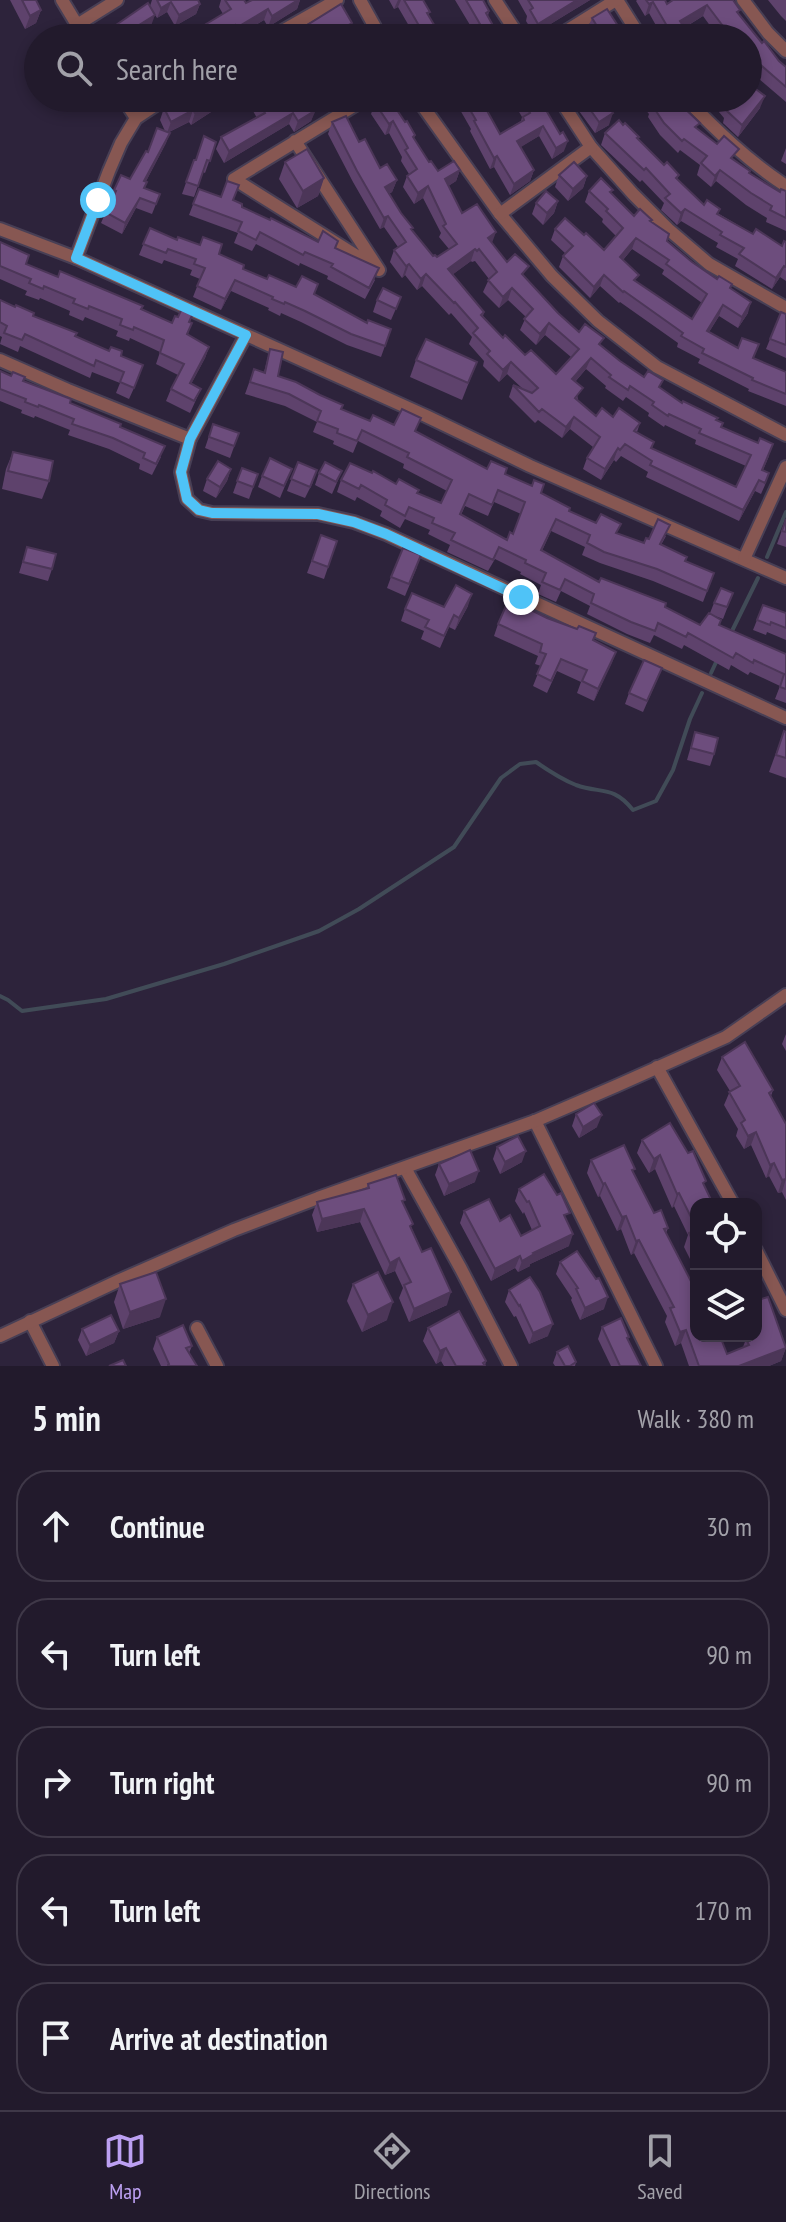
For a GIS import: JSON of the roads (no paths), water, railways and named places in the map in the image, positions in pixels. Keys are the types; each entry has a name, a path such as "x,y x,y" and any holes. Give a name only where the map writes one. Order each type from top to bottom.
{"street":[{"path":"62,0 76,24"},
{"path":"79,24 117,0"},
{"path":"295,24 337,0"},
{"path":"360,0 373,24"},
{"path":"495,0 511,24"},
{"path":"577,24 616,0 632,24"},
{"path":"743,0 786,51"},
{"path":"132,112 136,118"},
{"path":"76,258 109,171 136,118 145,112"},
{"path":"295,141 379,270 234,179 295,141 344,112"},
{"path":"427,112 500,214 552,276 598,321 657,367 786,435"},
{"path":"568,112 591,147 659,220 709,264 786,308"},
{"path":"698,112 743,155 786,186"},
{"path":"500,214 591,147"},
{"path":"0,229 76,258 530,466 786,578"},
{"path":"246,335 190,439 181,472 187,499 199,510 212,513 318,514 354,522 786,718"},
{"path":"0,360 190,439"},
{"path":"744,559 786,467"},
{"path":"0,1336 234,1230 535,1121 726,1037 786,995"},
{"path":"657,1067 730,1198"},
{"path":"535,1121 656,1366"},
{"path":"405,1168 511,1366"},
{"path":"762,1262 786,1310"},
{"path":"30,1321 53,1366"},
{"path":"197,1328 217,1366"}],"waterway":[{"path":"767,557 786,512"},
{"path":"731,633 758,578"},
{"path":"711,673 718,658"},
{"path":"0,996 22,1011 106,999 224,964 319,931 359,909 454,847 501,778 520,764 536,762 576,785 613,793 633,810 656,801 673,770 702,693"}]}
